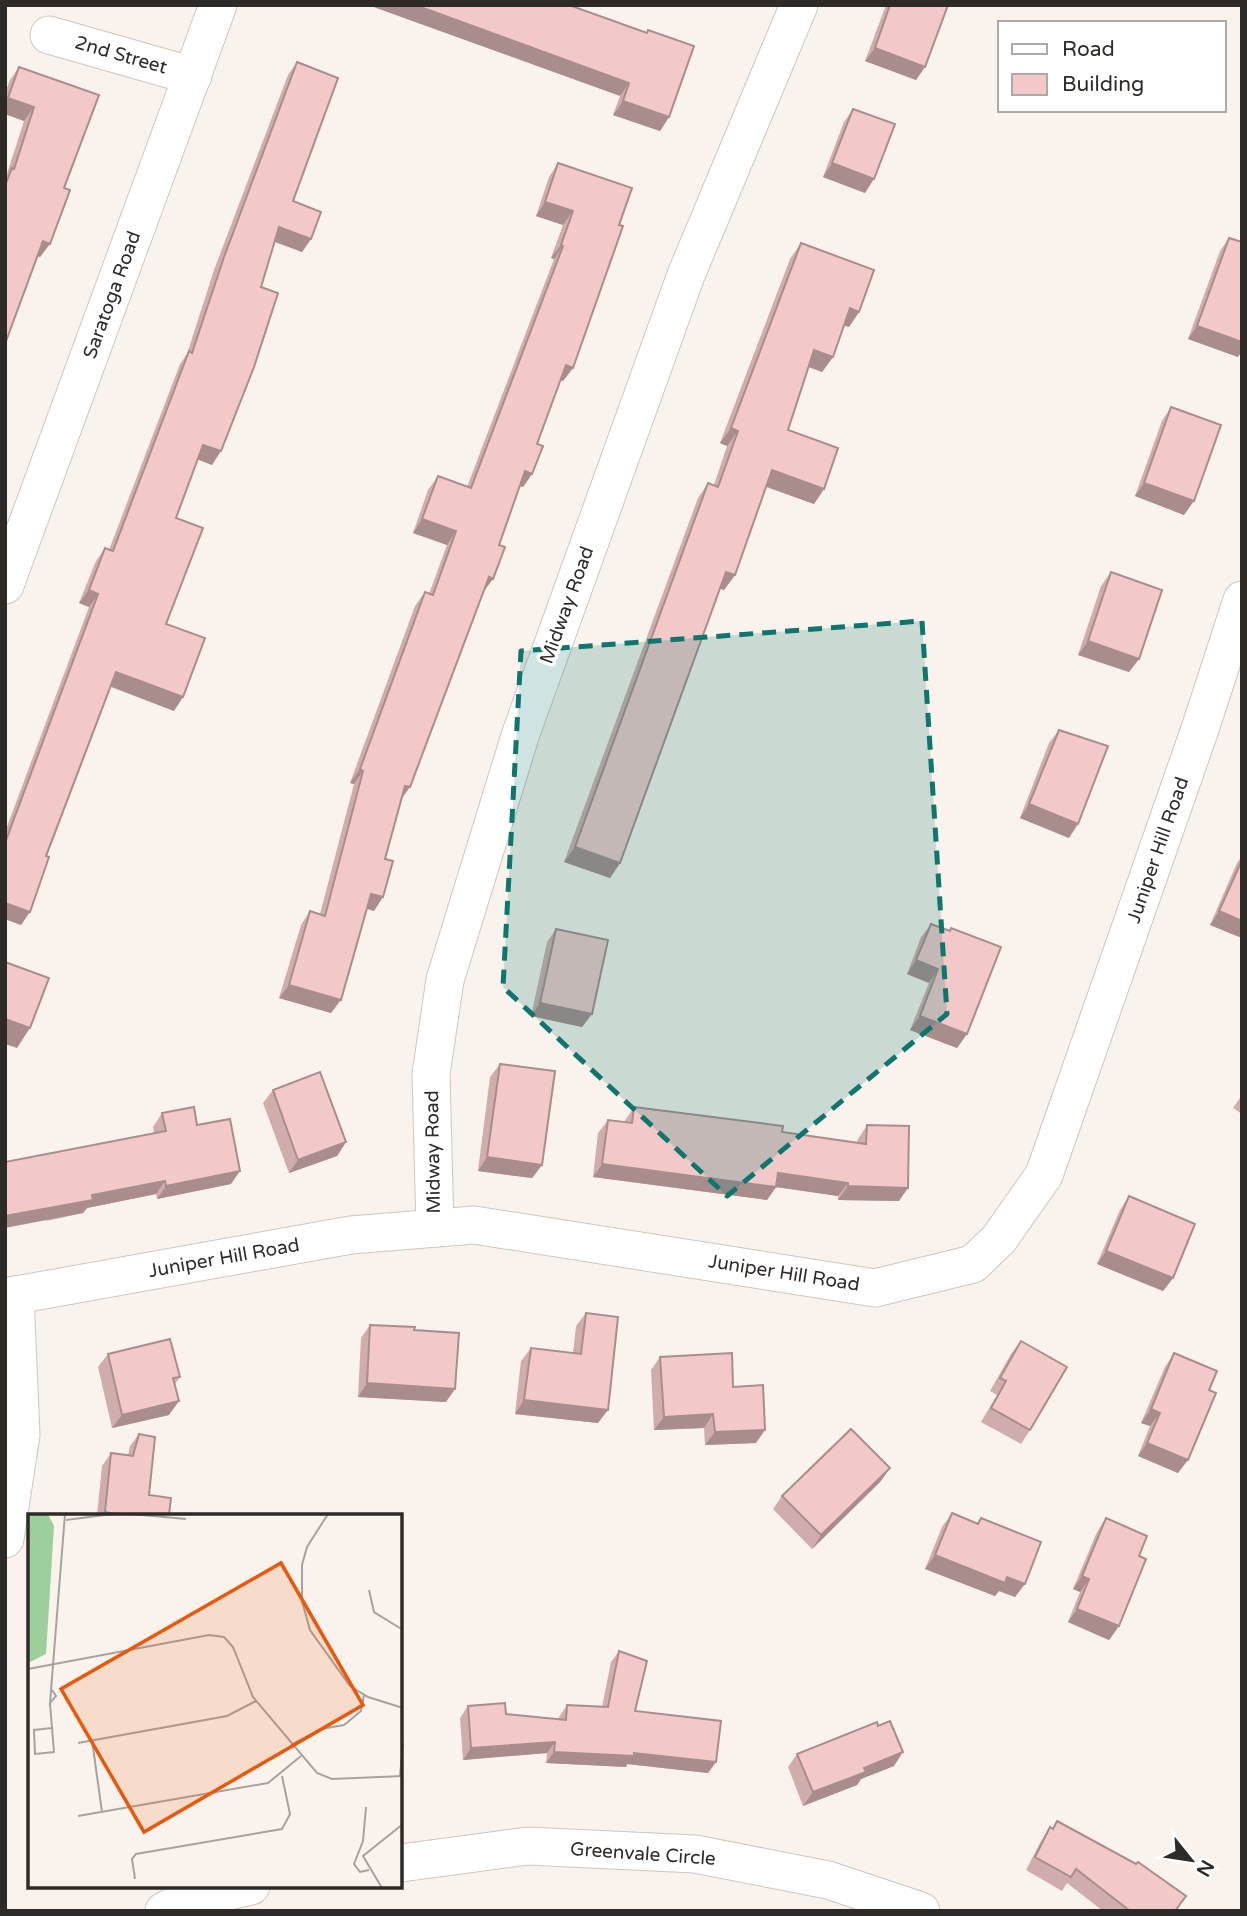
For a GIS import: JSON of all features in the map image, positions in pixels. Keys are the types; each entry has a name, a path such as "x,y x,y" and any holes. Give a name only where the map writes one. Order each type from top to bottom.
{"street":[{"name":"Saratoga Road","path":"5,585 218,5"},
{"name":"Midway Road","path":"435,1228 431,1074 445,980 520,736 686,275 793,7"},
{"name":"2nd Street","path":"49,35 193,76"},
{"name":"Juniper Hill Road","path":"10,1296 351,1235 474,1225 875,1287 973,1264 999,1239 1044,1175 1200,729 1242,600"},
{"path":"5,1539 21,1435 10,1296"},
{"name":"Greenvale Circle","path":"402,1863 528,1846 695,1854 828,1880 921,1911"},
{"path":"164,1911 181,1902 242,1888"}],"highlighted area":[{"path":"922,621 947,1014 727,1196 503,987 521,651"}],"building":[{"path":"415,5 569,5 647,33 648,30 694,46 669,117 623,101 629,83"},
{"path":"890,5 948,5 925,67 875,48"},
{"path":"297,62 338,78 293,201 321,212 311,239 279,227 261,287 278,293 254,367 221,451 203,445 176,518 203,528 166,624 205,638 183,697 116,672 46,856 49,857 30,912 5,903 5,843 98,594 89,590 105,548 113,551 189,351 192,353 224,257"},
{"path":"19,67 99,95 64,188 70,190 50,244 43,241 5,344 5,186 12,168 14,169 34,107 8,98"},
{"path":"853,109 895,124 874,179 832,163"},
{"path":"558,163 632,188 619,225 623,226 573,368 566,365 537,444 543,446 532,474 525,471 499,545 505,547 493,579 489,577 410,787 405,786 385,859 393,861 383,897 371,894 341,1000 289,985 310,911 325,916 363,771 360,769 425,592 433,595 456,531 422,519 438,476 471,488 563,246 561,245 573,211 545,202"},
{"path":"1229,238 1242,242 1242,342 1197,326"},
{"path":"801,243 874,270 859,312 850,308 833,357 814,350 788,430 838,448 824,489 772,470 735,575 726,572 620,863 575,847 708,483 718,487 738,431 731,428"},
{"path":"1171,407 1221,425 1194,501 1144,483"},
{"path":"1111,572 1162,590 1139,659 1088,641"},
{"path":"1059,730 1108,746 1078,824 1029,804"},
{"path":"1242,860 1242,921 1219,911"},
{"path":"931,924 950,931 951,928 1001,947 967,1034 920,1016 938,969 916,960"},
{"path":"556,929 608,940 592,1014 540,1003"},
{"path":"5,962 49,978 30,1028 5,1019"},
{"path":"500,1064 555,1071 542,1165 487,1157"},
{"path":"320,1072 346,1142 298,1160 273,1090"},
{"path":"194,1107 197,1125 230,1119 240,1171 166,1186 165,1181 92,1195 93,1200 5,1216 5,1162 166,1131 162,1113"},
{"path":"634,1107 783,1126 782,1132 866,1144 867,1125 909,1126 908,1188 848,1186 848,1183 778,1173 776,1187 602,1164 608,1120 632,1123"},
{"path":"1129,1196 1195,1224 1173,1278 1106,1251"},
{"path":"586,1313 618,1317 608,1410 524,1400 531,1348 581,1354"},
{"path":"370,1325 459,1333 455,1389 367,1383"},
{"path":"170,1339 180,1377 173,1378 179,1401 122,1415 108,1354"},
{"path":"1021,1341 1067,1367 1030,1430 991,1408 1006,1381 1000,1378"},
{"path":"732,1353 733,1387 763,1385 765,1430 715,1432 713,1414 664,1417 660,1357"},
{"path":"1174,1353 1217,1371 1209,1390 1216,1393 1188,1460 1147,1443 1160,1413 1151,1409"},
{"path":"851,1429 890,1468 821,1535 782,1496"},
{"path":"139,1434 155,1437 149,1495 171,1498 169,1514 105,1512 111,1453 133,1456"},
{"path":"952,1513 978,1524 981,1518 1041,1542 1025,1584 1007,1577 1005,1583 935,1555"},
{"path":"1106,1518 1147,1536 1139,1556 1146,1559 1119,1626 1077,1609 1089,1579 1082,1576"},
{"path":"619,1651 647,1661 635,1711 721,1721 716,1762 634,1753 634,1756 554,1752 555,1742 471,1748 468,1706 505,1703 506,1714 566,1720 567,1705 608,1707"},
{"path":"890,1721 903,1752 864,1768 866,1772 813,1792 797,1754 877,1722 878,1726"},
{"path":"1057,1821 1136,1864 1138,1862 1186,1896 1175,1911 1130,1911 1076,1869 1071,1877 1035,1857 1050,1827 1053,1829"}]}
